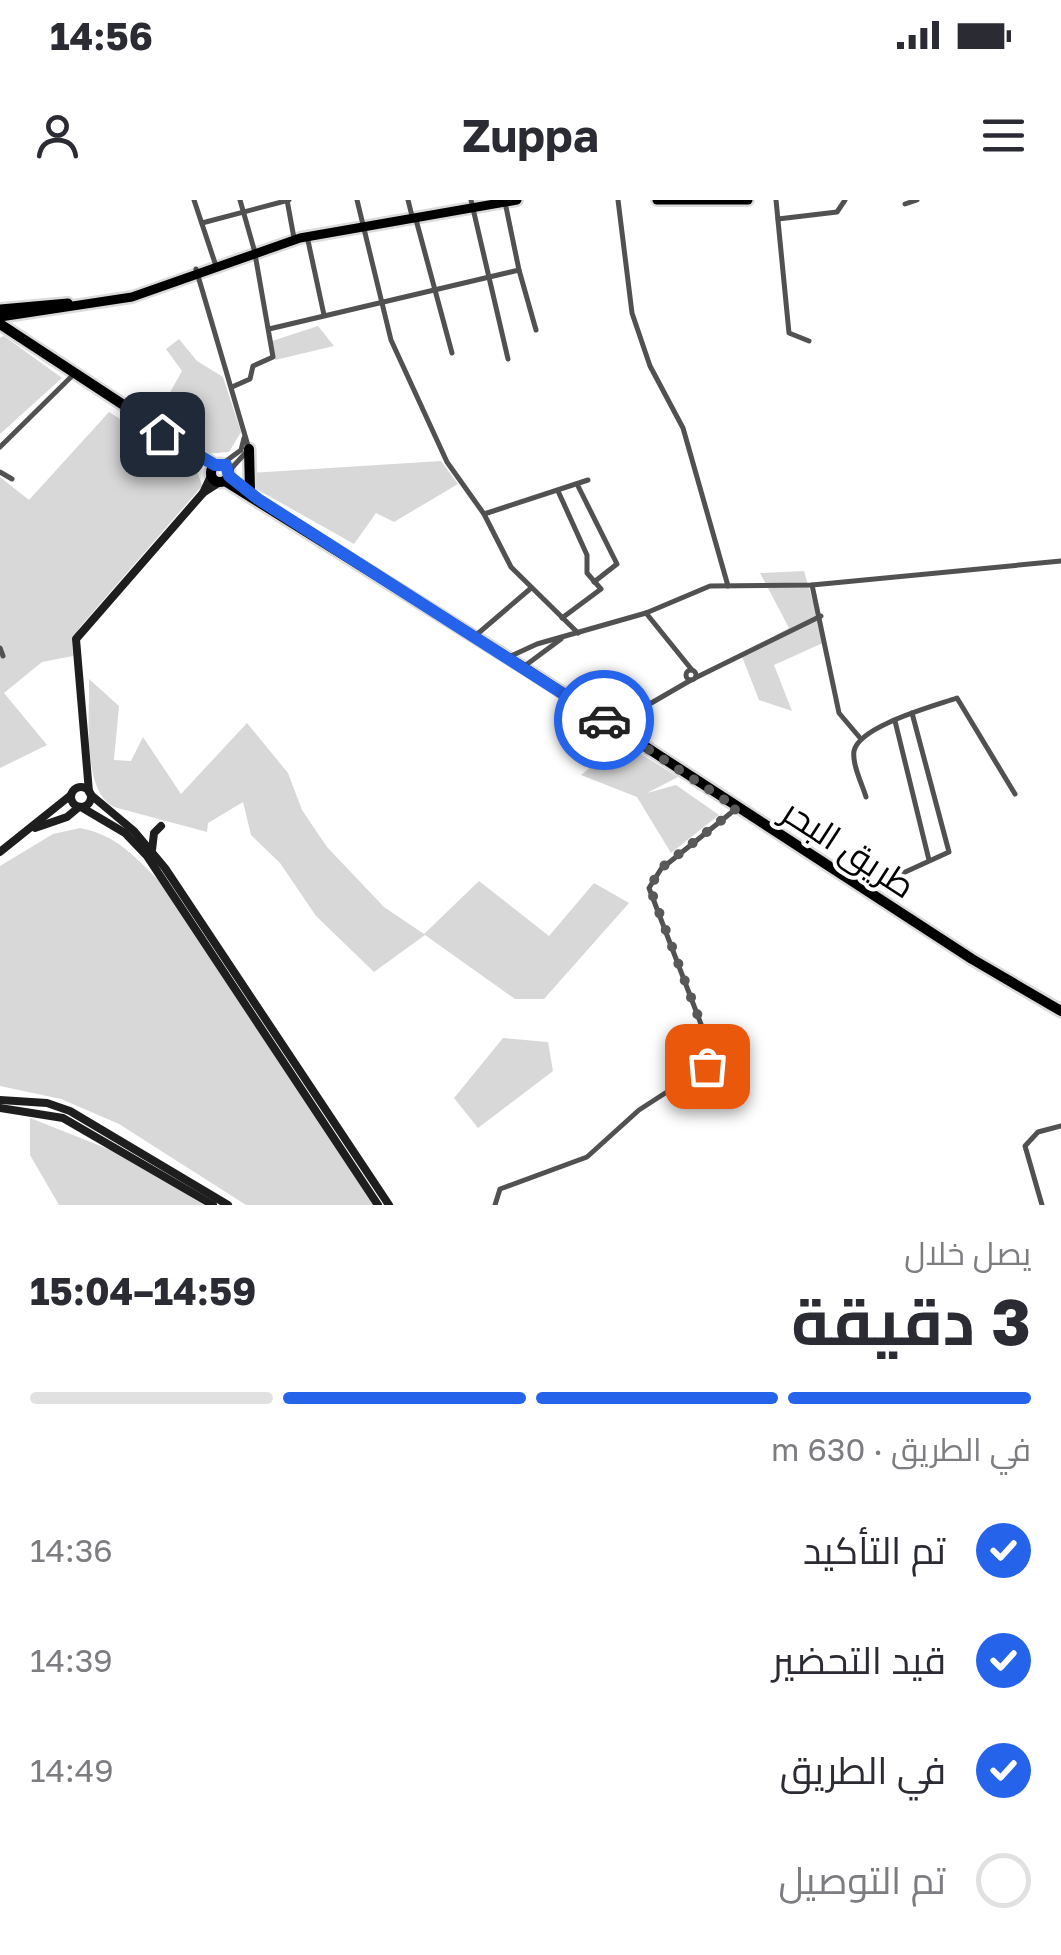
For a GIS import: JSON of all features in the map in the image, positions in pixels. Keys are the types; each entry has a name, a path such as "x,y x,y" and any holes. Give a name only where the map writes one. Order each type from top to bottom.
{"highway":[{"name":"طريق البحر","path":"0,324 220,474 865,890 1061,1011"},
{"path":"250,448 254,494"}],"main road":[{"path":"196,272 299,238 472,203 516,200"},
{"path":"656,200 748,200"},
{"path":"0,324 116,298 255,251"},
{"path":"0,309 116,298"},
{"path":"26,832 87,805 90,793 84,762 76,640 220,474"},
{"path":"72,793 84,762"},
{"path":"0,852 82,787 152,850 378,1205"},
{"path":"72,793 80,807 125,833 162,870 389,1205"},
{"path":"152,850 154,833 161,826"},
{"path":"0,1100 47,1103 70,1111 228,1205"},
{"path":"0,1108 63,1118 213,1205"}],"street":[{"path":"194,200 216,263"},
{"path":"232,388 250,379 253,366 272,360 255,251 240,200"},
{"path":"202,223 287,200 324,315"},
{"path":"356,200 404,378 461,486 484,514 511,567 578,633"},
{"path":"408,200 452,353"},
{"path":"618,200 632,314 650,366 682,428 728,586"},
{"path":"776,200 789,334 809,341"},
{"path":"778,220 841,211 845,200"},
{"path":"905,204 917,200"},
{"path":"505,202 536,330"},
{"path":"472,203 492,275 508,359"},
{"path":"269,329 519,270"},
{"path":"196,272 250,448 220,474"},
{"path":"0,447 72,376"},
{"path":"220,474 242,450 244,435"},
{"path":"0,472 12,479"},
{"path":"484,514 588,480"},
{"path":"577,484 617,564 594,582"},
{"path":"558,491 588,555 584,568 601,592 562,618"},
{"path":"508,658 564,636 646,612 693,590 812,585 1061,562"},
{"path":"812,585 839,712 861,739"},
{"path":"474,636 530,589"},
{"path":"646,612 690,674"},
{"path":"613,725 674,689 690,674 710,670 820,616"},
{"path":"523,667 564,636"},
{"path":"866,797 855,761 861,739 894,721 957,698 1015,794"},
{"path":"865,890 949,852 912,714"},
{"path":"894,721 929,860"},
{"path":"495,1205 500,1188 577,1162 650,1102 707,1066 710,1049 650,888 660,869 737,808"},
{"path":"1042,1205 1025,1146 1038,1132 1061,1126"}],"shaded area":[{"path":"318,326 334,346 275,360 272,341"},
{"path":"4,336 62,378 0,434 0,338"},
{"path":"179,339 197,361 223,377 241,432 229,452 202,454 154,421 182,371 166,349"},
{"path":"109,412 196,467 202,486 80,627 72,640 73,656 42,662 4,693 47,745 0,768 0,477 29,500"},
{"path":"441,461 458,484 394,522 376,513 354,544 251,486 250,473"},
{"path":"804,571 825,642 774,665 792,711 759,700 741,654 789,628 760,573"},
{"path":"89,679 119,706 114,760 131,761 143,737 181,794 247,723 288,773 302,810 327,847 384,907 424,934 479,881 549,936 594,883 629,903 544,999 515,999 425,935 374,972 316,916 280,863 251,835 243,802 208,823 207,832 114,807 103,798 92,768"},
{"path":"622,742 678,777 647,793 676,785 719,815 671,853 637,797 581,775"},
{"path":"80,828 115,842 160,882 376,1205 246,1205 119,1124 61,1099 0,1086 0,866 53,834"},
{"path":"503,1038 548,1042 553,1071 478,1128 454,1098"},
{"path":"30,1118 121,1154 204,1205 59,1205 30,1155"}],"way so far":[{"path":"604,720 737,808 660,869 650,888 710,1049 707,1066"}],"route":[{"path":"162,434 192,454 215,465 226,465 229,476 258,499 604,720"}]}
